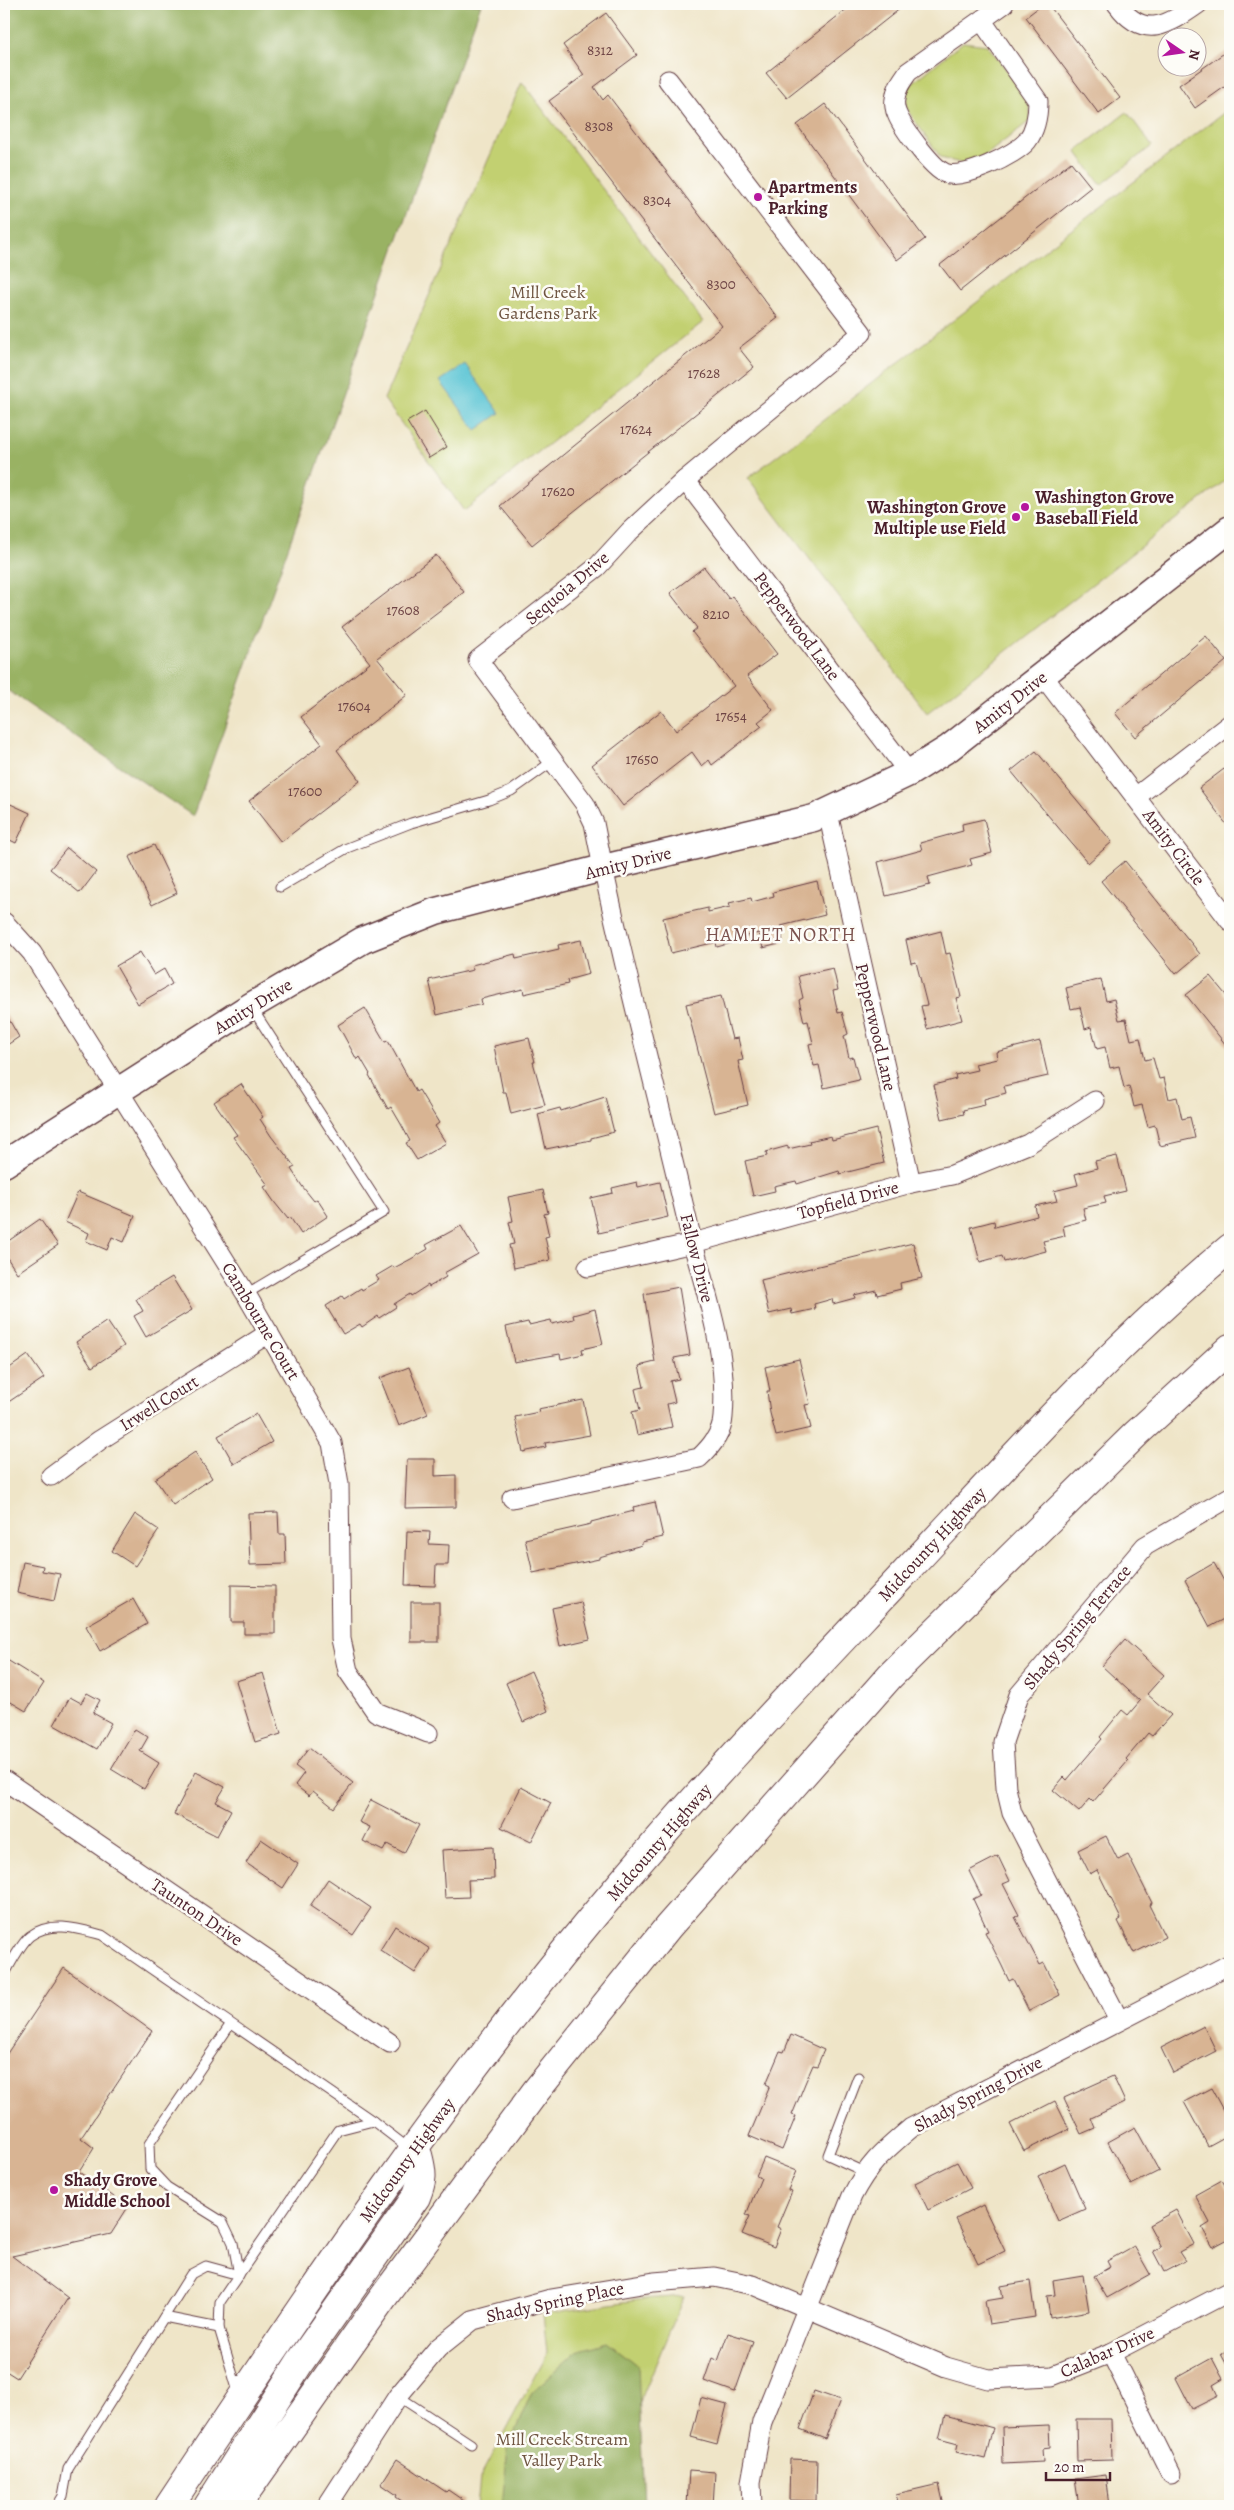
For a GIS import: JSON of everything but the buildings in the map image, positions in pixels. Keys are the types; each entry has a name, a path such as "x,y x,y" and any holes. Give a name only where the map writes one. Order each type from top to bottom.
{"main road":[{"name":"Midcounty Highway","path":"169,2506 241,2398 413,2151 487,2051 621,1883 730,1762 1086,1379 1230,1248"},
{"path":"236,2506 382,2299 536,2091 668,1928 890,1676 1137,1433 1230,1348"},
{"path":"208,2506 300,2362 416,2197 422,2181 422,2171 418,2155 413,2151"}],"street":[{"path":"982,21 1038,101 1038,114 1034,129 1026,142 982,169 963,175 945,173 928,160 896,114 895,100 898,87 908,72 1004,4"},
{"path":"1117,4 1127,17 1140,24 1155,26 1170,24 1198,4"},
{"name":"Sequoia Drive","path":"603,868 594,823 585,804 478,660 598,567 630,531 685,480 862,333 668,80"},
{"name":"Pepperwood Lane","path":"685,480 909,773"},
{"name":"Amity Drive","path":"4,1164 251,1006 363,940 436,911 828,813 909,773 949,748 1230,529"},
{"name":"Amity Circle","path":"1043,676 1137,796 1230,921"},
{"name":"Amity Circle","path":"1137,796 1230,724"},
{"name":"Pepperwood Lane","path":"828,813 910,1183"},
{"name":"Fallow Drive","path":"512,1498 699,1458 711,1446 723,1419 723,1385 718,1340 603,868"},
{"name":"Cambourne Court","path":"4,922 32,953 246,1294 332,1443 339,1484 341,1639 348,1671 376,1712 428,1733"},
{"name":"Topfield Drive","path":"588,1267 693,1243 910,1183 952,1175 1028,1144 1095,1101"},
{"name":"Irwell Court","path":"51,1476 100,1440 269,1333"},
{"name":"Shady Spring Terrace","path":"1119,2020 1012,1813 1006,1788 1004,1742 1019,1695 1145,1546 1230,1496"},
{"name":"Taunton Drive","path":"4,1780 390,2043"},
{"name":"Shady Spring Drive","path":"752,2506 752,2482 762,2422 852,2196 865,2172 880,2154 911,2128 1230,1964"},
{"name":"Shady Spring Place","path":"327,2506 398,2396 438,2348 473,2320 551,2299 654,2282 714,2277 753,2284 808,2309"},
{"name":"Calabar Drive","path":"808,2309 946,2367 988,2379 1052,2376 1111,2353 1230,2291"},
{"path":"1111,2353 1171,2474"}],"lane":[{"path":"280,887 347,848 411,823 511,792 553,761"},
{"path":"246,1294 384,1212 251,1006"},
{"path":"4,1975 30,1936 53,1926 77,1928 102,1935 230,2025 373,2121 413,2151"},
{"path":"230,2025 149,2144 150,2169 173,2190 223,2222 233,2243 239,2274"},
{"path":"858,2077 828,2155 865,2172"},
{"path":"241,2398 219,2328 220,2302 338,2130 373,2121"},
{"path":"57,2506 63,2496 68,2469 191,2274 206,2266 239,2274"},
{"path":"164,2317 219,2328"},
{"path":"398,2396 471,2444"}],"green space":[{"path":"4,4 481,4 193,816 4,688"},
{"path":"963,42 987,45 1028,97 1031,120 972,166 941,158 906,108 908,87"},
{"name":"Mill Creek Gardens Park","path":"522,82 703,322 464,511 384,399"},
{"path":"1230,108 1230,477 927,713 748,478"},
{"path":"1127,112 1152,146 1101,185 1076,151"},
{"name":"Mill Creek Stream Valley Park","path":"684,2296 620,2450 630,2506 477,2506 480,2478 547,2353 543,2314 644,2299"},
{"name":"Mill Creek Stream Valley Park","path":"607,2342 638,2366 644,2506 502,2506 508,2447 532,2392 577,2351"}],"water":[{"path":"465,364 500,413 476,430 440,381"}],"place":[{"name":"Apartments Parking","path":"758,197"},
{"name":"Washington Grove Baseball Field","path":"1025,507"},
{"name":"Washington Grove Multiple use Field","path":"1016,517"},
{"name":"Shady Grove Middle School","path":"54,2190"}],"district":[{"name":"HAMLET NORTH","path":"781,935"}]}
